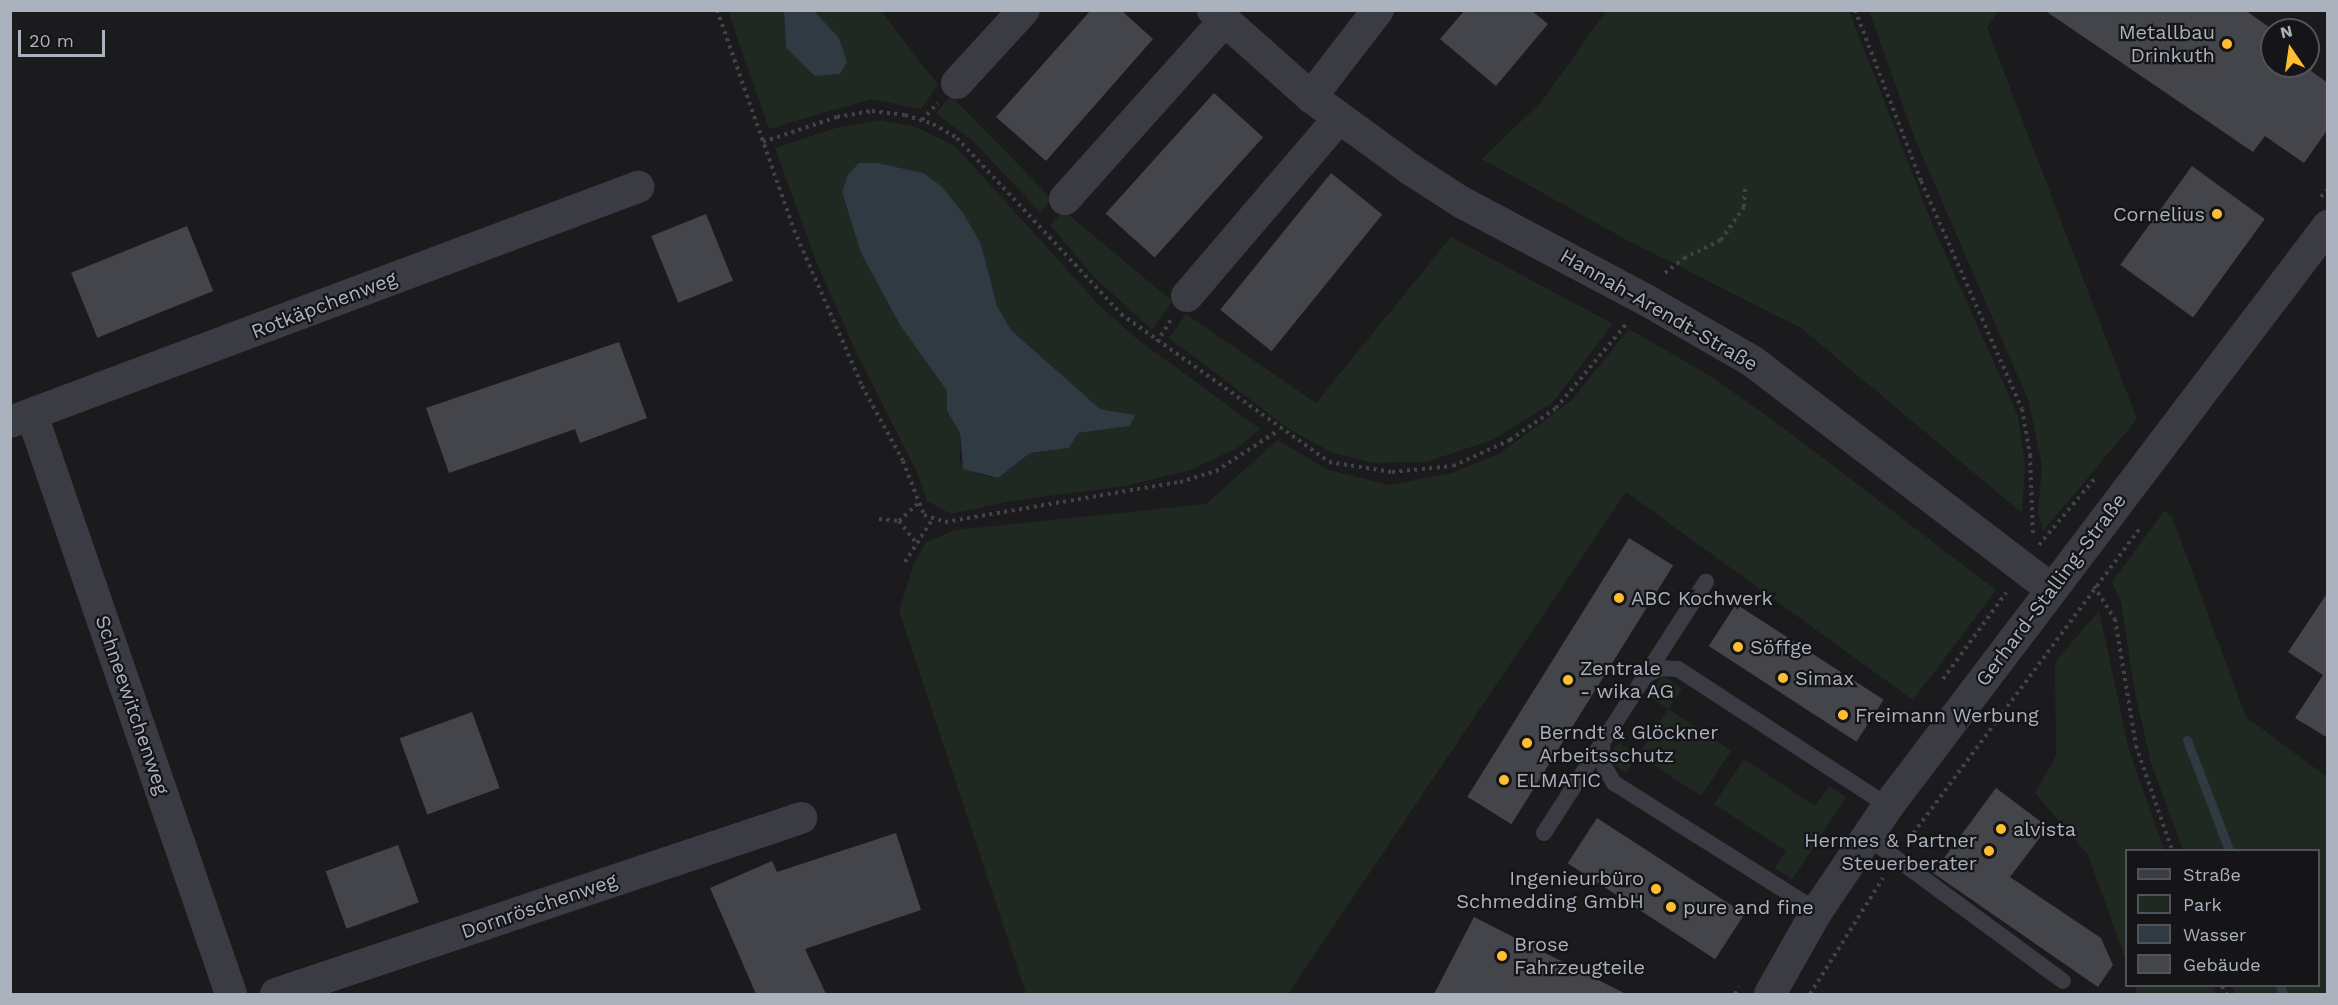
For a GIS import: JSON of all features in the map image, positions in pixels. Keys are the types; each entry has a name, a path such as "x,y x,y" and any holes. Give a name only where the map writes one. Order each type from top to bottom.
{"street":[{"path":"957,83 1024,10"},
{"path":"1311,97 1378,10"},
{"name":"Hannah-Arendt-Straße","path":"1065,199 1218,16 1311,97 1461,202 1646,300 1781,382 2060,577"},
{"path":"1187,296 1340,118"},
{"name":"Rotkäpchenweg","path":"22,419 638,187"},
{"name":"Gerhard-Stalling-Straße","path":"1770,994 1817,911 1888,806 2328,226"},
{"name":"Schneewitchenweg","path":"22,419 231,994"},
{"name":"Dornröschenweg","path":"276,994 801,818"}],"lane":[{"path":"1544,833 1706,582"},
{"path":"1646,676 1659,668 1678,669 1888,806"},
{"path":"1602,744 1604,766 1614,783 1817,911"},
{"path":"1867,837 2063,981"}],"path":[{"path":"717,10 813,277 862,386 903,461 917,504 932,520 945,522 1180,482 1216,471 1279,430"},
{"path":"1855,10 1921,181 2022,410 2030,455 2030,533 2060,577"},
{"path":"763,142 837,117 872,111 933,124 957,138 1000,180 1077,270 1121,314 1279,430 1329,462 1392,472 1453,466 1510,440 1556,408 1646,300"},
{"path":"1665,273 1684,258 1721,240 1744,207 1745,185"},
{"path":"898,521 917,504"},
{"path":"879,519 898,521 917,544"},
{"path":"905,562 932,520"},
{"path":"1810,994 1896,858 2096,588 2115,619 2136,746 2172,849"}],"green space":[{"path":"728,11 784,11 786,48 815,75 840,74 846,62 839,38 814,11 881,11 938,85 921,109 871,99 769,129"},
{"path":"1606,11 1849,11 1935,231 2018,416 2025,466 2022,513 1801,328 1625,239 1482,159 1543,100"},
{"path":"1869,11 1999,11 1987,28 2137,419 2043,531 2038,513 2042,466 2029,402 1915,139"},
{"path":"951,96 1052,199 1040,212 975,143 936,113"},
{"path":"881,120 916,127 955,146 1099,305 1137,339 1260,429 1237,448 1191,470 1125,486 1011,501 951,514 927,501 917,472 857,354 816,261 775,148 839,127","holes":["879,163 923,173 981,244 997,307 1011,330 1100,409 1135,415 1130,426 1078,433 1069,448 1030,453 998,478 979,475 960,462 960,433 947,411 947,391 900,325 861,253 842,192"]},
{"path":"1064,211 1172,301 1152,330 1093,276 1050,225"},
{"path":"1451,237 1613,324 1552,403 1492,440 1426,462 1373,463 1333,453 1289,429 1169,338 1186,314 1316,403"},
{"path":"1629,329 1710,376 1777,423 1996,590 1913,700 1626,492 1288,994 1026,994 899,611 913,566 926,542 955,530 1206,504 1278,440 1326,469 1389,485 1453,473 1500,453 1571,401"},
{"path":"2165,510 2172,517 2246,717 2327,777 2327,994 2236,994 2232,987 2320,987 2320,849 2183,849 2151,763 2135,693 2121,602 2112,582"},
{"path":"2099,611 2129,750 2164,849 2125,849 2125,957 2088,855 2035,793 2056,756 2055,662"},
{"path":"1662,675 1682,689 1668,709 1649,696"},
{"path":"1668,709 1731,751 1701,796 1638,755"},
{"path":"1618,743 1638,755 1626,773 1607,760"},
{"path":"1744,759 1815,806 1829,786 1846,797 1792,880 1775,868 1786,851 1714,804"},
{"path":"2136,987 2215,987 2215,994 2136,994"}],"water":[{"path":"784,11 814,11 839,38 847,62 840,74 815,76 786,48"},
{"path":"859,163 878,163 923,173 941,186 963,213 981,244 997,306 1011,330 1100,409 1135,415 1130,426 1078,433 1069,448 1030,453 998,478 963,469 960,433 947,411 947,391 900,325 861,253 842,192 848,175"}],"building":[{"path":"1091,10 1121,10 1153,39 1046,161 996,117"},
{"path":"1465,10 1531,10 1548,24 1496,86 1440,39"},
{"path":"2044,10 2245,10 2260,21 2260,78 2320,77 2328,83 2328,129 2304,163 2265,136 2253,152"},
{"path":"1214,93 1263,137 1155,258 1106,213"},
{"path":"2192,166 2265,219 2193,318 2120,265"},
{"path":"1331,173 1382,215 1272,351 1220,310"},
{"path":"706,214 733,281 678,303 651,236"},
{"path":"187,226 213,291 97,338 71,273"},
{"path":"619,342 647,418 580,443 575,429 449,473 426,408"},
{"name":"Zentrale - wika AG","path":"1629,538 1673,566 1511,824 1467,797"},
{"path":"2328,592 2328,738 2295,718 2323,675 2288,652"},
{"path":"1736,604 1884,700 1856,742 1709,646"},
{"path":"472,712 500,788 427,814 400,738"},
{"path":"1996,788 2048,827 2010,877 2101,938 2113,965 2098,987 1933,873"},
{"name":"Ingenieurbüro Schmedding GmbH","path":"1597,818 1745,914 1715,959 1568,863"},
{"path":"896,833 921,910 805,949 826,994 756,994 710,888 772,861 777,872"},
{"path":"398,845 419,902 347,929 326,871"},
{"name":"Brose Fahrzeugteile","path":"1474,917 1626,994 1434,994"}],"waterway":[{"path":"2187,740 2229,849"},
{"path":"2280,987 2283,994"}],"place":[{"name":"Metallbau Drinkuth","path":"2227,44"},
{"name":"Cornelius","path":"2217,214"},
{"name":"ABC Kochwerk","path":"1619,598"},
{"name":"Söffge","path":"1738,647"},
{"name":"Simax","path":"1783,678"},
{"name":"Zentrale - wika AG","path":"1568,680"},
{"name":"Freimann Werbung","path":"1843,715"},
{"name":"Berndt & Glöckner Arbeitsschutz","path":"1527,743"},
{"name":"ELMATIC","path":"1504,780"},
{"name":"alvista","path":"2001,829"},
{"name":"Hermes & Partner Steuerberater","path":"1989,851"},
{"name":"Ingenieurbüro Schmedding GmbH","path":"1656,889"},
{"name":"pure and fine","path":"1671,907"},
{"name":"Brose Fahrzeugteile","path":"1502,956"}]}
